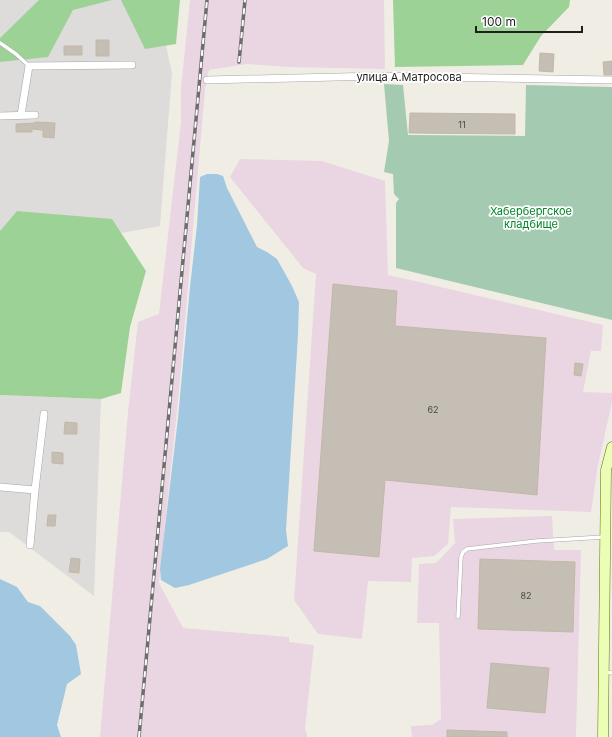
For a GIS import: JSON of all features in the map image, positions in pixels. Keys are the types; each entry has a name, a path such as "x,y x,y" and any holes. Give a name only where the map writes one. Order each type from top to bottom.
{"main road":[{"path":"603,737 608,672 606,536 609,478 606,470 612,447"}],"street":[{"path":"21,115 29,66 132,65"},
{"name":"улица А.Матросова","path":"207,80 379,76 612,80"},
{"path":"0,116 35,115"},
{"path":"30,545 44,414"},
{"path":"0,487 35,490"}],"lane":[{"path":"0,43 16,54 29,66"},
{"path":"458,617 461,557 467,549 537,541 606,536"}],"shaded area":[{"path":"0,0 156,0 172,73 160,226 0,255"},
{"path":"190,0 384,0 385,69 287,67 247,64 209,70 205,90 179,391 159,583 183,628 289,637 289,642 314,645 305,729 307,737 100,737 128,412 138,322 159,314 181,122 181,88"},
{"path":"240,159 322,161 385,181 388,275 603,325 601,351 591,351 583,392 612,393 612,402 598,465 591,512 451,507 448,544 434,556 412,558 411,582 368,581 362,639 318,634 294,600 316,274 303,268 230,177"},
{"path":"0,395 101,399 94,596 9,532 0,532"},
{"path":"552,516 554,550 581,550 576,737 412,737 411,726 432,725 441,719 439,623 417,623 419,564 436,563 455,543 453,519"}],"green space":[{"path":"39,0 112,0 73,10 48,57 0,62 0,38"},
{"path":"121,0 180,0 176,44 145,49"},
{"path":"393,0 570,0 569,7 541,36 523,65 395,67"},
{"name":"Хабербергское кладбище","path":"384,84 403,85 408,135 525,136 526,85 612,87 612,320 396,268 396,203 399,199 394,194 393,174 384,172 389,141"},
{"path":"17,211 112,219 146,271 130,327 121,393 101,399 0,395 0,231"}],"water":[{"path":"207,174 217,174 223,176 227,188 257,247 277,259 299,302 286,530 288,546 267,559 189,585 175,588 161,580 160,569 178,418 197,225 200,177"},
{"path":"0,579 17,587 28,602 40,606 70,636 76,645 81,674 67,684 57,725 61,737 0,737"}],"building":[{"path":"96,40 109,40 109,56 96,56"},
{"path":"64,46 82,46 82,55 64,55"},
{"path":"540,53 554,54 553,72 539,71"},
{"path":"612,61 612,75 604,75 603,62"},
{"path":"410,113 515,114 515,134 409,133"},
{"path":"35,122 55,123 54,138 43,137 43,130 32,129 32,132 16,132 16,124"},
{"path":"333,284 397,291 395,326 546,338 537,495 385,480 379,557 314,551"},
{"path":"575,363 583,364 581,376 574,375"},
{"path":"65,422 77,423 77,434 64,434"},
{"path":"52,452 63,453 63,464 52,463"},
{"path":"48,515 56,515 55,526 47,526"},
{"path":"71,558 80,559 79,573 69,572"},
{"path":"480,559 575,562 573,632 478,629"},
{"path":"491,663 549,668 545,713 487,708"},
{"path":"447,730 507,732 507,737 447,737"}],"railway":[{"path":"139,737 207,0"},
{"path":"239,62 245,0"}]}
